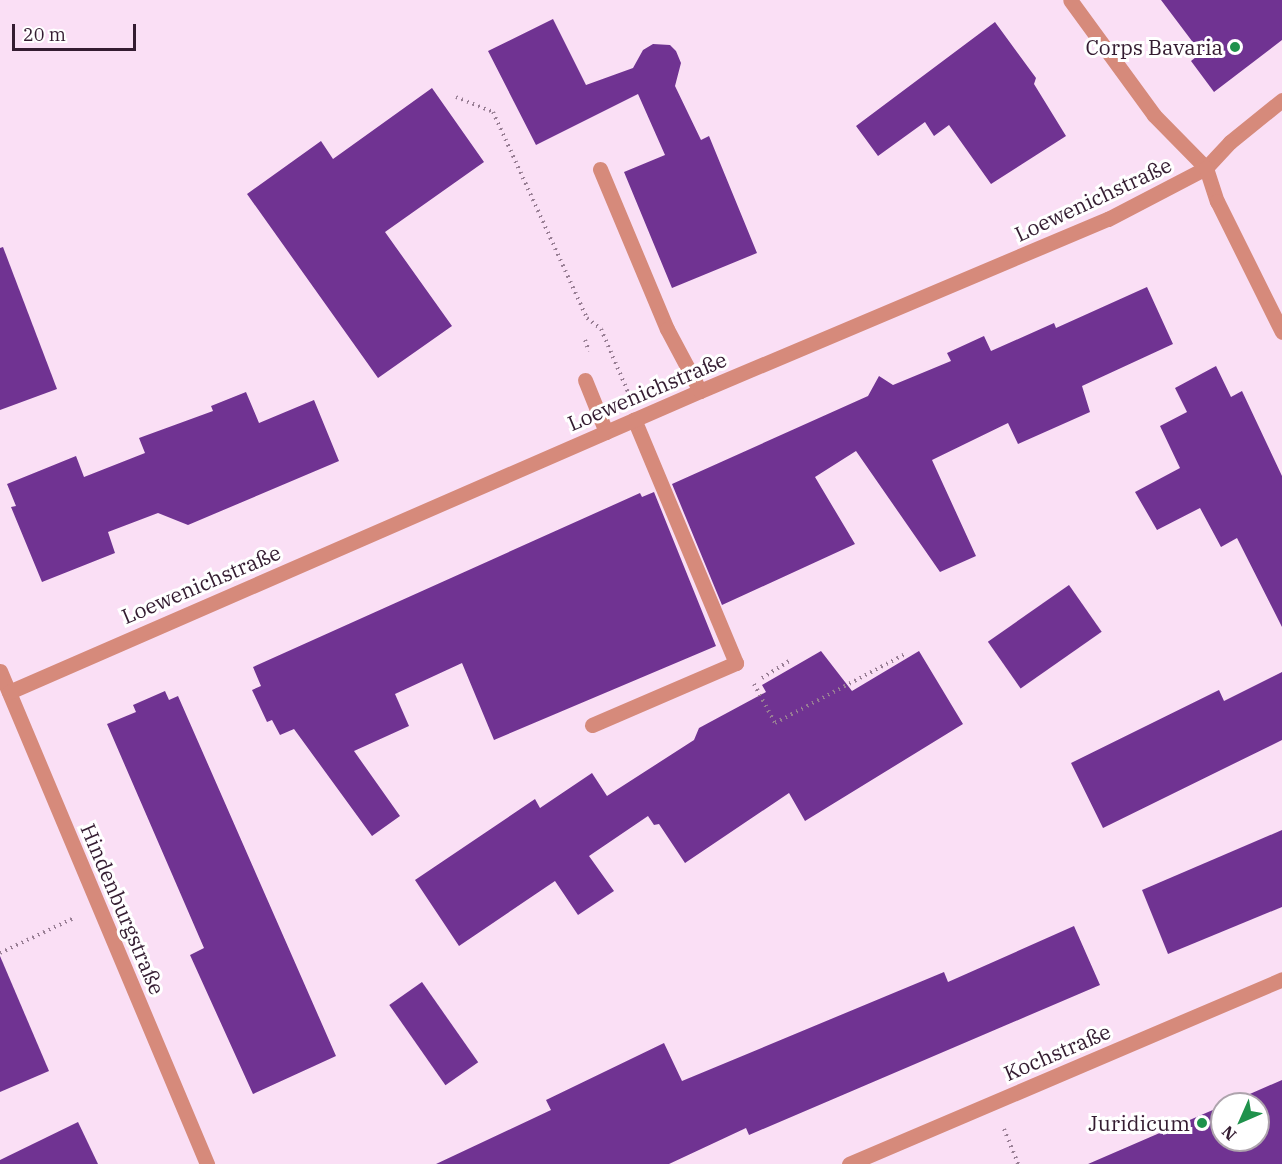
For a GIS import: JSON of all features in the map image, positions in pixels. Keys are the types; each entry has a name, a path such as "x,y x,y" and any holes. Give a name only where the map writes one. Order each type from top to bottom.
{"street":[{"path":"1070,0 1154,115 1206,168 1217,201 1282,332"},
{"name":"Loewenichstraße","path":"9,692 637,418 1108,219 1206,168 1230,142 1282,100"},
{"path":"600,169 668,329 700,391"},
{"path":"585,380 606,432"},
{"path":"592,725 736,663 637,418"},
{"name":"Hindenburgstraße","path":"0,671 207,1164"},
{"name":"Kochstraße","path":"849,1164 1282,979"}],"path":[{"path":"456,97 494,112 587,318 601,329 637,418"},
{"path":"789,661 753,683 775,723 907,653"},
{"path":"0,953 100,906"},
{"path":"993,1102 1018,1164"}],"building":[{"name":"Corps Bavaria","path":"1161,0 1282,0 1282,40 1214,92 1191,61 1201,53"},
{"path":"553,19 586,85 633,68 643,50 653,44 670,45 676,51 681,63 675,86 701,140 709,136 757,253 672,288 624,172 665,155 638,94 536,145 488,51"},
{"path":"995,22 1036,78 1034,84 1066,136 991,184 949,125 934,136 925,122 878,156 856,126"},
{"path":"432,88 484,162 385,232 452,326 378,378 247,194 321,141 333,159"},
{"path":"3,247 57,389 0,410 0,248"},
{"path":"1147,287 1173,344 1082,386 1090,412 1018,444 1008,423 932,460 976,556 940,572 856,451 815,477 855,544 722,605 672,484 868,396 879,376 893,385 951,361 947,353 984,336 991,351 1054,323 1056,328"},
{"path":"1216,366 1231,397 1242,391 1282,476 1282,627 1237,538 1221,547 1200,508 1157,530 1135,492 1180,468 1160,426 1187,412 1175,388"},
{"path":"246,392 259,423 314,400 339,461 188,525 158,513 108,532 115,553 42,582 11,507 16,506 7,484 76,456 84,477 145,453 139,438 213,411 211,406"},
{"path":"654,492 716,646 494,740 462,663 395,694 409,726 354,751 400,816 372,836 294,729 280,735 272,720 267,722 252,690 261,686 253,667 640,493 642,497"},
{"path":"1069,585 1102,632 1021,688 988,642"},
{"path":"821,651 852,691 919,651 963,724 805,821 789,793 685,863 659,824 654,825 648,816 589,856 614,891 578,915 555,881 459,946 415,880 535,799 540,808 592,773 607,796 694,740 699,728 766,692 762,685"},
{"path":"1282,672 1282,740 1103,828 1071,763 1219,690 1224,701"},
{"path":"165,691 169,700 178,696 336,1056 253,1094 190,955 204,948 107,724 136,712 133,705"},
{"path":"1282,830 1282,907 1168,954 1142,890"},
{"path":"1074,926 1100,985 749,1135 746,1128 669,1164 436,1164 551,1110 546,1100 664,1043 682,1081 944,972 948,982"},
{"path":"0,956 49,1071 0,1092"},
{"path":"422,982 478,1062 445,1085 389,1005"},
{"name":"Juridicum","path":"1282,1080 1282,1164 1088,1164 1210,1111 1210,1152 1270,1152 1270,1092 1254,1092"},
{"path":"78,1122 98,1164 0,1164 0,1160"}],"place":[{"name":"Corps Bavaria","path":"1235,47"},
{"name":"Juridicum","path":"1202,1123"}]}
